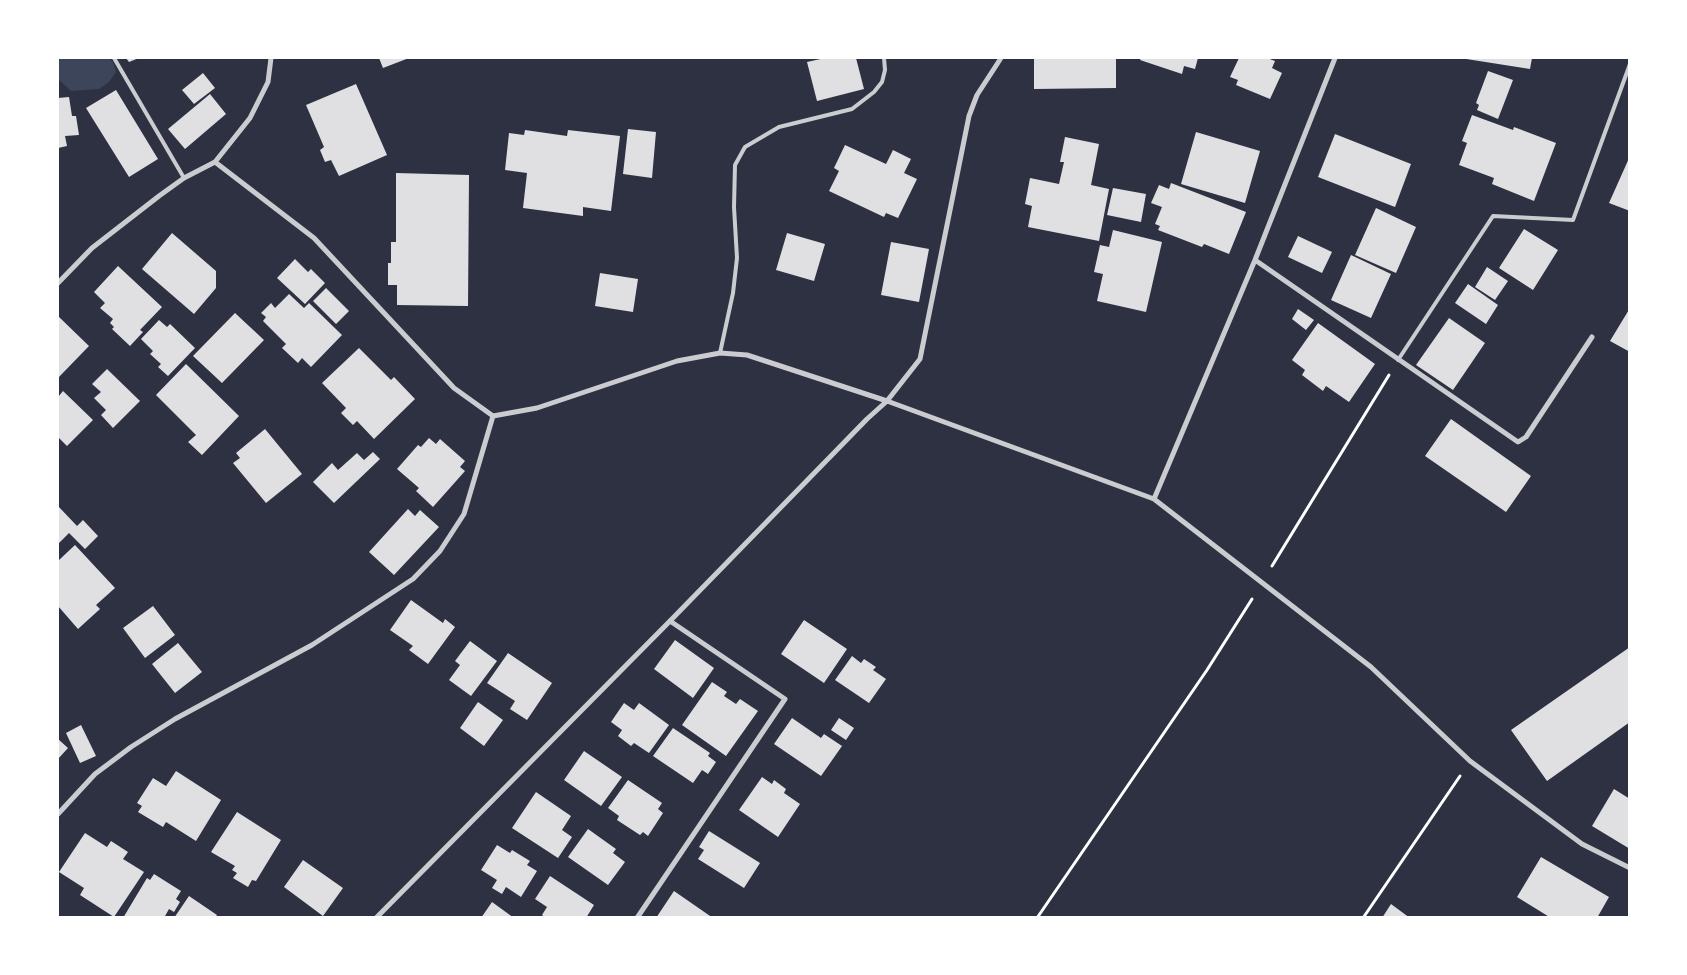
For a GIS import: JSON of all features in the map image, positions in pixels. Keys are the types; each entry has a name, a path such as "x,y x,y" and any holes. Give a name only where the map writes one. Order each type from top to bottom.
{"street":[{"path":"58,283 92,248 159,196 184,178 216,162 250,118 268,82 271,58"},
{"path":"376,918 867,419 887,401 920,359 969,116 977,95 1001,58"},
{"path":"1154,499 1255,260 1335,58"},
{"path":"216,162 314,238 454,388 493,416 537,408 677,361 720,353 747,355 887,401 1154,499 1372,667 1470,761 1582,844 1630,868"},
{"path":"1255,260 1518,442 1526,438 1592,337"},
{"path":"58,814 95,774 131,747 175,719 312,645 413,579 440,551 464,514 493,416"},
{"path":"637,918 785,699 670,621"}],"lane":[{"path":"114,58 184,178"},
{"path":"720,353 733,293 737,258 734,208 735,165 745,147 779,126 852,109 874,92 882,82 885,70 884,58"},
{"path":"1398,360 1493,216 1572,220 1630,64"}],"path":[{"path":"1037,918 1207,670 1398,360"},
{"path":"1362,918 1470,761"}],"shaded area":[{"path":"58,58 109,58 113,62 116,72 109,82 99,89 71,91 58,79"}],"building":[{"path":"126,58 139,58 129,62"},
{"path":"379,58 409,58 383,68"},
{"path":"825,58 856,58 864,89 817,101 807,62"},
{"path":"1034,58 1116,58 1116,88 1034,89"},
{"path":"1141,58 1198,58 1195,69 1184,66 1182,74 1140,60"},
{"path":"1239,58 1267,58 1275,61 1272,68 1282,73 1270,99 1236,85 1238,80 1230,77"},
{"path":"1460,58 1532,58 1530,69"},
{"path":"1488,71 1513,80 1498,119 1477,110 1479,105 1476,103"},
{"path":"203,73 215,88 194,104 182,90"},
{"path":"356,84 387,155 339,176 331,160 325,162 320,150 324,147 306,105"},
{"path":"116,90 158,159 129,177 86,108"},
{"path":"210,94 226,114 185,149 168,129"},
{"path":"69,97 72,116 76,116 79,135 65,136 67,146 58,148 58,98"},
{"path":"1472,115 1513,130 1514,127 1556,143 1534,201 1492,184 1494,178 1459,165 1467,143 1462,141"},
{"path":"628,129 656,132 652,178 623,174"},
{"path":"525,130 567,136 568,130 620,136 611,211 583,207 583,216 523,208 527,173 505,170 509,133 524,135"},
{"path":"1196,132 1260,151 1245,203 1181,184"},
{"path":"1335,134 1411,164 1395,207 1318,177"},
{"path":"1065,137 1099,144 1091,185 1109,189 1099,241 1028,227 1032,206 1025,204 1030,178 1059,184 1064,162 1060,162"},
{"path":"845,145 886,164 893,150 911,159 904,173 917,179 898,218 886,213 884,217 829,191 839,171 834,168"},
{"path":"1630,156 1630,211 1609,203"},
{"path":"396,173 469,175 468,306 397,305 397,285 388,285 388,263 391,263 391,242 396,242"},
{"path":"1171,183 1246,212 1229,254 1204,244 1202,247 1158,230 1160,226 1155,224 1162,207 1151,203 1159,185 1169,189"},
{"path":"1113,188 1146,194 1141,222 1107,215"},
{"path":"1376,208 1416,227 1396,273 1355,255"},
{"path":"1524,229 1558,250 1533,290 1499,268"},
{"path":"1113,230 1162,242 1146,312 1097,301 1103,274 1094,272 1100,245 1109,247"},
{"path":"172,233 216,271 216,288 194,314 142,269"},
{"path":"787,233 825,244 814,281 776,270"},
{"path":"1298,236 1332,252 1322,273 1288,257"},
{"path":"891,242 929,249 919,302 881,295"},
{"path":"1351,255 1391,274 1371,318 1331,300"},
{"path":"295,259 308,272 311,269 325,283 305,304 277,278"},
{"path":"118,266 162,307 140,330 143,332 130,346 112,329 114,327 110,323 113,319 100,308 105,303 94,292"},
{"path":"1487,267 1508,281 1495,300 1475,287"},
{"path":"600,273 638,279 633,312 595,306"},
{"path":"1468,284 1498,305 1486,324 1455,303"},
{"path":"326,288 349,311 336,324 313,301"},
{"path":"289,294 304,308 309,303 342,335 311,367 302,358 298,363 282,348 286,344 263,321 266,317 261,313 271,303 275,308"},
{"path":"1630,308 1630,352 1610,341"},
{"path":"1298,309 1314,320 1306,330 1292,319"},
{"path":"235,313 264,340 222,383 193,356"},
{"path":"58,316 89,346 58,378"},
{"path":"1449,318 1485,343 1453,390 1416,365"},
{"path":"159,320 167,327 170,324 195,348 168,376 158,367 161,364 150,354 153,351 141,339"},
{"path":"1318,323 1375,364 1349,402 1326,386 1323,391 1302,375 1305,370 1292,360"},
{"path":"359,348 391,380 394,377 415,399 374,439 357,421 353,425 341,413 346,408 322,383"},
{"path":"186,364 239,416 202,455 188,442 196,435 156,395"},
{"path":"107,369 140,401 113,428 101,415 106,410 94,398 101,392 92,384"},
{"path":"63,391 93,420 67,446 58,437 58,397"},
{"path":"1451,419 1531,476 1506,512 1425,456"},
{"path":"265,429 302,474 266,503 233,463 240,458 236,453"},
{"path":"429,438 436,444 440,439 465,461 460,467 465,471 433,507 416,491 419,488 397,469 418,445 421,447"},
{"path":"373,452 380,459 334,503 313,482 332,463 338,470 357,453 364,460"},
{"path":"58,506 77,526 83,520 98,536 85,549 69,533 58,544"},
{"path":"408,509 415,516 420,510 439,527 394,575 369,552"},
{"path":"75,545 115,588 96,605 100,609 78,629 58,606 58,561"},
{"path":"411,600 443,623 445,619 455,627 428,664 409,650 413,646 390,630"},
{"path":"153,606 175,635 145,658 123,628"},
{"path":"804,620 847,649 824,683 781,654"},
{"path":"675,640 714,668 693,698 654,669"},
{"path":"470,641 497,661 471,696 449,680 460,665 455,661"},
{"path":"178,643 202,672 175,693 152,664"},
{"path":"1630,647 1630,722 1547,781 1511,730"},
{"path":"508,653 552,683 527,720 510,709 515,701 487,683"},
{"path":"852,656 861,663 864,659 876,667 873,670 886,679 869,703 835,680"},
{"path":"712,682 727,692 724,696 736,704 740,699 758,711 726,756 682,725"},
{"path":"478,702 503,720 484,746 460,728"},
{"path":"624,703 634,710 639,703 669,725 649,753 634,743 631,746 618,736 622,730 611,722"},
{"path":"792,718 821,738 824,734 842,746 821,776 774,744"},
{"path":"839,718 854,728 846,740 831,730"},
{"path":"81,725 96,756 80,763 66,733"},
{"path":"673,728 710,753 708,756 716,762 708,774 702,770 693,783 653,756"},
{"path":"58,739 68,748 58,759"},
{"path":"584,751 622,777 601,806 564,780"},
{"path":"176,771 221,800 196,841 166,822 163,827 138,812 142,806 137,803 153,778 166,786"},
{"path":"762,777 772,784 774,780 786,789 784,793 800,804 778,837 739,810"},
{"path":"628,780 662,803 658,809 663,813 648,836 643,832 640,835 617,820 619,816 608,808"},
{"path":"1614,789 1630,799 1630,849 1592,826"},
{"path":"536,792 571,816 562,830 572,837 558,858 512,828"},
{"path":"237,812 281,840 256,881 252,880 248,887 233,878 237,873 232,870 235,866 211,852"},
{"path":"588,829 616,849 613,853 625,862 608,885 568,857"},
{"path":"709,831 760,863 744,888 698,859 704,850 699,847"},
{"path":"85,833 107,847 111,841 128,852 123,859 144,872 114,917 80,895 84,888 59,872"},
{"path":"497,845 510,853 512,850 530,861 527,865 537,871 521,897 506,887 502,894 492,888 497,880 481,870"},
{"path":"1541,857 1609,897 1597,918 1551,918 1517,897"},
{"path":"303,860 343,888 323,916 284,887"},
{"path":"154,874 181,891 176,899 180,902 174,912 169,909 164,918 123,918 147,878 150,880"},
{"path":"550,876 594,905 586,918 546,918 542,915 547,907 535,899"},
{"path":"674,891 713,918 656,918"},
{"path":"189,896 217,915 215,918 174,918"},
{"path":"492,902 514,918 481,918"},
{"path":"1391,904 1410,918 1382,918"}]}
